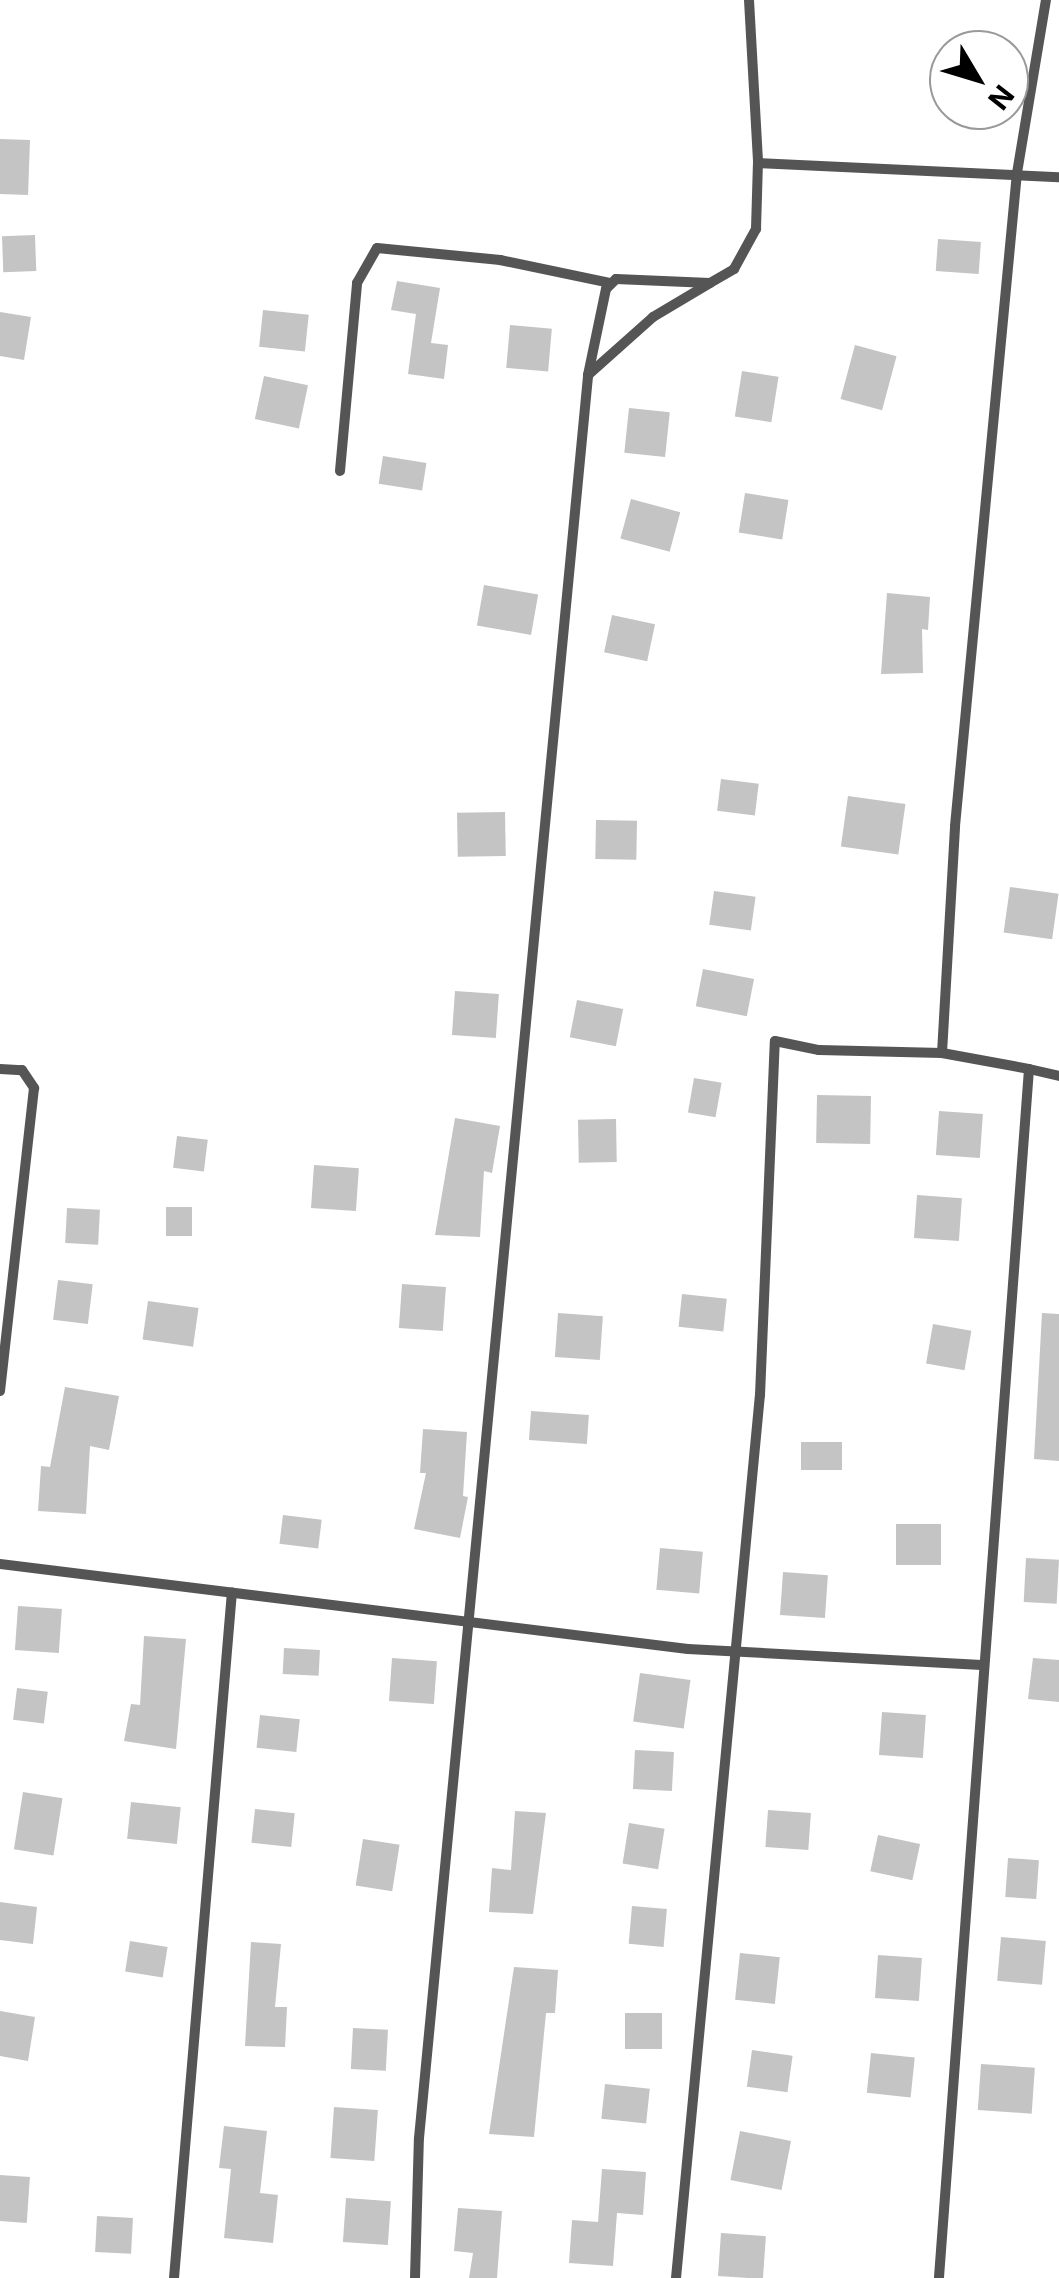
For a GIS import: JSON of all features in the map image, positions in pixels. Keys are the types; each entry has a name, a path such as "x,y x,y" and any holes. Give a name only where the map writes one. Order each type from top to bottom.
{"lane":[{"path":"588,375 653,317 710,283 748,250 756,229 758,163 748,0"},
{"path":"942,1053 955,826 1017,172 1046,0"},
{"path":"758,163 1017,172 1059,177"},
{"path":"340,471 357,283 377,248 500,260 610,283 710,283"},
{"path":"414,2278 419,2138 588,375 610,283"},
{"path":"676,2278 760,1396 775,1041 819,1050 942,1053 1059,1076"},
{"path":"0,1069 22,1070 34,1088 0,1392"},
{"path":"939,2278 1028,1069"},
{"path":"0,1564 735,1653 982,1665"},
{"path":"174,2278 232,1592"}],"building":[{"path":"0,139 30,140 28,195 0,194"},
{"path":"35,235 36,271 3,272 2,236"},
{"path":"938,239 981,242 979,274 936,271"},
{"path":"397,281 440,288 431,343 448,345 444,379 408,374 416,314 391,310"},
{"path":"263,310 309,315 305,352 259,347"},
{"path":"0,312 31,317 24,360 0,356"},
{"path":"510,325 552,329 548,371 506,368"},
{"path":"855,345 897,356 882,410 841,399"},
{"path":"742,371 779,377 771,422 735,416"},
{"path":"264,376 308,385 299,428 255,419"},
{"path":"629,408 670,412 665,457 624,453"},
{"path":"383,456 426,463 422,491 379,484"},
{"path":"745,493 788,500 782,539 739,533"},
{"path":"631,499 680,512 670,552 620,539"},
{"path":"484,585 538,595 531,635 477,625"},
{"path":"887,593 930,597 928,630 922,629 923,673 881,674"},
{"path":"612,615 655,624 647,661 604,652"},
{"path":"721,779 759,784 755,815 717,811"},
{"path":"848,796 905,804 898,855 841,847"},
{"path":"505,812 506,856 458,857 457,813"},
{"path":"596,820 637,821 636,860 595,859"},
{"path":"1010,887 1059,894 1052,939 1004,933"},
{"path":"714,891 756,897 751,931 709,925"},
{"path":"703,969 754,979 747,1016 696,1006"},
{"path":"455,991 499,994 496,1038 452,1035"},
{"path":"577,1000 623,1009 616,1046 570,1037"},
{"path":"694,1078 722,1083 715,1117 688,1112"},
{"path":"817,1095 871,1096 870,1144 816,1143"},
{"path":"939,1111 983,1114 980,1158 936,1155"},
{"path":"455,1118 500,1126 492,1173 484,1171 480,1237 435,1235"},
{"path":"616,1119 617,1162 579,1163 578,1120"},
{"path":"177,1136 208,1140 204,1172 173,1168"},
{"path":"314,1165 359,1168 356,1211 311,1208"},
{"path":"917,1195 962,1198 959,1241 914,1238"},
{"path":"166,1207 192,1207 192,1236 166,1236"},
{"path":"67,1208 100,1210 98,1245 65,1243"},
{"path":"58,1280 93,1284 88,1324 53,1320"},
{"path":"402,1284 446,1287 443,1331 399,1328"},
{"path":"682,1294 727,1299 723,1332 679,1327"},
{"path":"148,1301 199,1308 193,1347 143,1340"},
{"path":"558,1313 603,1316 600,1360 555,1357"},
{"path":"1042,1313 1059,1314 1059,1461 1034,1459"},
{"path":"933,1324 971,1331 964,1370 926,1363"},
{"path":"65,1387 119,1396 109,1450 90,1446 86,1514 38,1511 41,1466 50,1467"},
{"path":"531,1411 589,1415 587,1444 529,1440"},
{"path":"423,1429 467,1432 463,1496 468,1497 460,1538 414,1529 426,1473 420,1473"},
{"path":"801,1442 842,1442 842,1470 801,1470"},
{"path":"283,1515 322,1520 318,1549 279,1544"},
{"path":"896,1524 941,1524 941,1565 896,1565"},
{"path":"660,1548 703,1552 699,1594 656,1590"},
{"path":"1026,1558 1059,1560 1057,1604 1024,1602"},
{"path":"783,1572 828,1575 825,1618 780,1615"},
{"path":"18,1606 62,1609 59,1653 15,1650"},
{"path":"144,1636 186,1639 176,1749 124,1741 131,1704 140,1705"},
{"path":"284,1648 320,1650 319,1676 283,1674"},
{"path":"392,1658 437,1661 434,1704 389,1701"},
{"path":"1033,1658 1059,1660 1059,1702 1028,1699"},
{"path":"640,1673 691,1680 684,1729 633,1722"},
{"path":"17,1688 48,1692 44,1724 13,1720"},
{"path":"882,1712 926,1715 923,1758 879,1755"},
{"path":"260,1715 300,1719 296,1752 257,1748"},
{"path":"635,1750 674,1752 672,1791 633,1789"},
{"path":"23,1792 63,1798 53,1856 14,1849"},
{"path":"131,1802 181,1807 177,1844 127,1839"},
{"path":"255,1809 295,1813 291,1847 251,1843"},
{"path":"768,1810 811,1813 808,1850 765,1847"},
{"path":"515,1811 546,1813 533,1914 489,1912 492,1868 511,1870"},
{"path":"629,1823 665,1829 658,1869 623,1863"},
{"path":"878,1835 920,1844 912,1880 870,1871"},
{"path":"363,1839 400,1845 392,1891 356,1885"},
{"path":"1008,1858 1039,1860 1036,1899 1005,1897"},
{"path":"0,1902 37,1907 33,1944 0,1940"},
{"path":"632,1906 667,1909 664,1947 629,1944"},
{"path":"1001,1937 1046,1941 1042,1985 997,1981"},
{"path":"130,1941 168,1947 163,1978 125,1972"},
{"path":"251,1942 281,1944 275,2007 287,2007 285,2047 245,2046"},
{"path":"740,1953 780,1957 775,2004 735,2000"},
{"path":"878,1955 922,1958 919,2001 875,1998"},
{"path":"514,1967 558,1970 555,2013 546,2013 534,2137 489,2134"},
{"path":"0,2011 35,2017 28,2061 0,2056"},
{"path":"625,2013 662,2013 662,2049 625,2049"},
{"path":"353,2028 388,2030 386,2071 351,2069"},
{"path":"752,2050 793,2056 787,2092 747,2087"},
{"path":"871,2053 915,2058 911,2097 867,2093"},
{"path":"981,2064 1035,2068 1032,2114 978,2110"},
{"path":"605,2084 650,2089 646,2124 601,2119"},
{"path":"334,2107 378,2110 374,2161 330,2158"},
{"path":"224,2126 267,2131 260,2193 278,2195 273,2243 224,2238 231,2169 219,2168"},
{"path":"740,2131 791,2141 782,2190 730,2180"},
{"path":"602,2169 646,2172 643,2215 617,2213 613,2266 569,2263 572,2220 598,2222"},
{"path":"0,2175 30,2177 27,2223 0,2221"},
{"path":"346,2198 391,2201 388,2245 343,2242"},
{"path":"458,2208 502,2211 497,2278 469,2278 473,2253 454,2251"},
{"path":"97,2216 133,2218 131,2254 95,2252"},
{"path":"721,2233 766,2236 763,2278 718,2276"}]}
